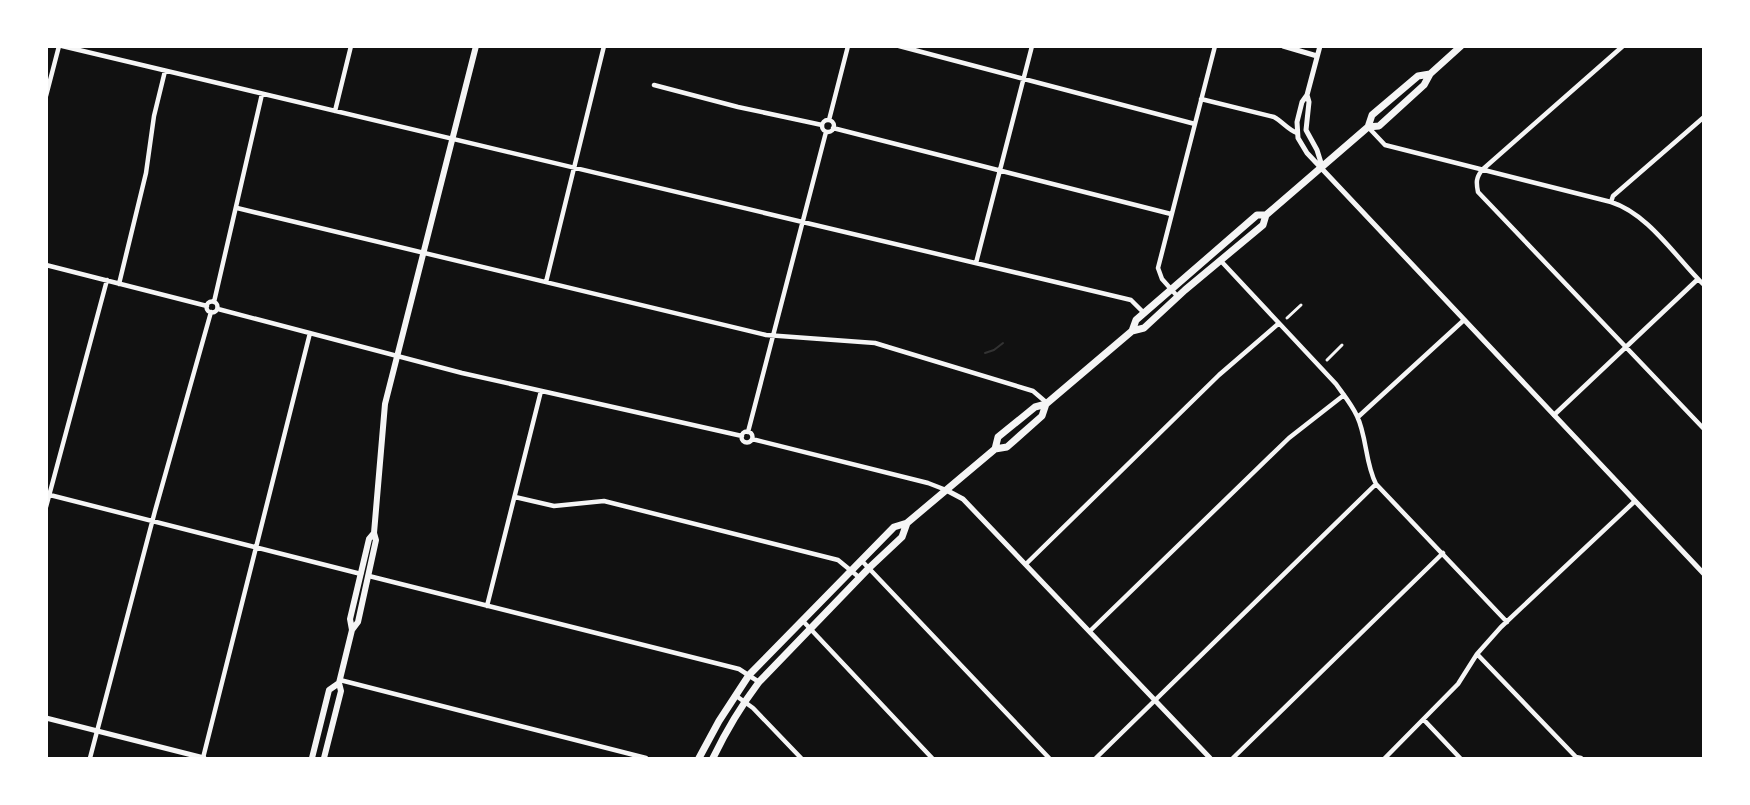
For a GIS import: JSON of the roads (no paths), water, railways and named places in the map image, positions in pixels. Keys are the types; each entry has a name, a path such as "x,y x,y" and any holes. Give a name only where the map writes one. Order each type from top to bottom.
{"main road":[{"path":"324,759 341,691 339,682 352,630 358,622 376,540 374,533 383,422 397,356 476,46"},
{"path":"1368,127 1379,126 1424,85 1430,74 1461,46"},
{"path":"1132,331 1136,320 1171,289 1257,215 1266,214 1368,127 1372,115 1418,76 1430,74"},
{"path":"995,449 998,436 1035,407 1047,404 1132,331 1144,328 1263,225 1266,214"},
{"path":"699,759 712,733 749,675 802,620 894,527 907,523 995,449 1007,447 1042,416 1047,404"},
{"path":"713,759 723,737 759,682 902,537 907,523"},
{"path":"352,630 350,619 369,539 374,533"},
{"path":"312,759 329,690 339,682"}],"street":[{"path":"46,96 61,46 1131,300 1144,313"},
{"path":"335,111 351,46"},
{"path":"546,282 604,46"},
{"path":"822,125 829,120 849,46"},
{"path":"899,46 1195,124"},
{"path":"976,263 1032,46"},
{"path":"1178,297 1159,275 1158,268 1215,46"},
{"path":"1283,46 1317,56"},
{"path":"1320,46 1307,95 1302,102 1297,133 1307,153 1704,574"},
{"path":"1623,46 1482,170 1477,177 1478,192 1704,429"},
{"path":"119,284 146,173 154,116 165,71"},
{"path":"654,85 738,107 822,125"},
{"path":"214,302 262,94"},
{"path":"1307,95 1309,102 1306,130 1317,150 1322,167"},
{"path":"1201,99 1274,117 1287,129 1297,133"},
{"path":"1611,202 1613,196 1704,117"},
{"path":"829,120 833,128"},
{"path":"822,125 826,132"},
{"path":"1368,127 1385,145 1627,208 1644,221 1704,285"},
{"path":"833,128 1171,214"},
{"path":"826,132 830,132 833,128"},
{"path":"211,312 218,309 541,391 742,436 748,432 826,132"},
{"path":"237,208 773,336 888,346 1033,391 1047,404"},
{"path":"1220,260 1344,395 1358,417 1371,474 1376,484 1507,622"},
{"path":"46,266 207,306 211,312 90,759"},
{"path":"1554,415 1698,279"},
{"path":"46,507 107,280"},
{"path":"207,306 214,302"},
{"path":"214,302 218,305 218,309"},
{"path":"1287,318 1301,305"},
{"path":"1358,417 1464,320"},
{"path":"1026,564 1220,375 1278,324"},
{"path":"46,718 203,758 310,333"},
{"path":"1326,360 1342,345"},
{"path":"487,606 541,391"},
{"path":"1090,631 1289,438 1344,395"},
{"path":"748,432 752,435 752,439"},
{"path":"742,436 745,442 750,442 752,439 928,483 961,496 1210,759"},
{"path":"1096,759 1376,484"},
{"path":"48,495 361,574"},
{"path":"515,497 554,506 604,501 838,560 860,578"},
{"path":"1385,759 1458,684 1477,654 1507,622 1635,501"},
{"path":"1233,759 1443,553"},
{"path":"861,560 1049,759"},
{"path":"369,576 728,666 739,669 759,682"},
{"path":"802,620 932,759"},
{"path":"1477,654 1576,757 1581,759"},
{"path":"339,682 646,759"},
{"path":"735,695 753,708 801,759"},
{"path":"1424,720 1460,759"}],"waterway":[{"path":"985,353 1003,343"}]}
